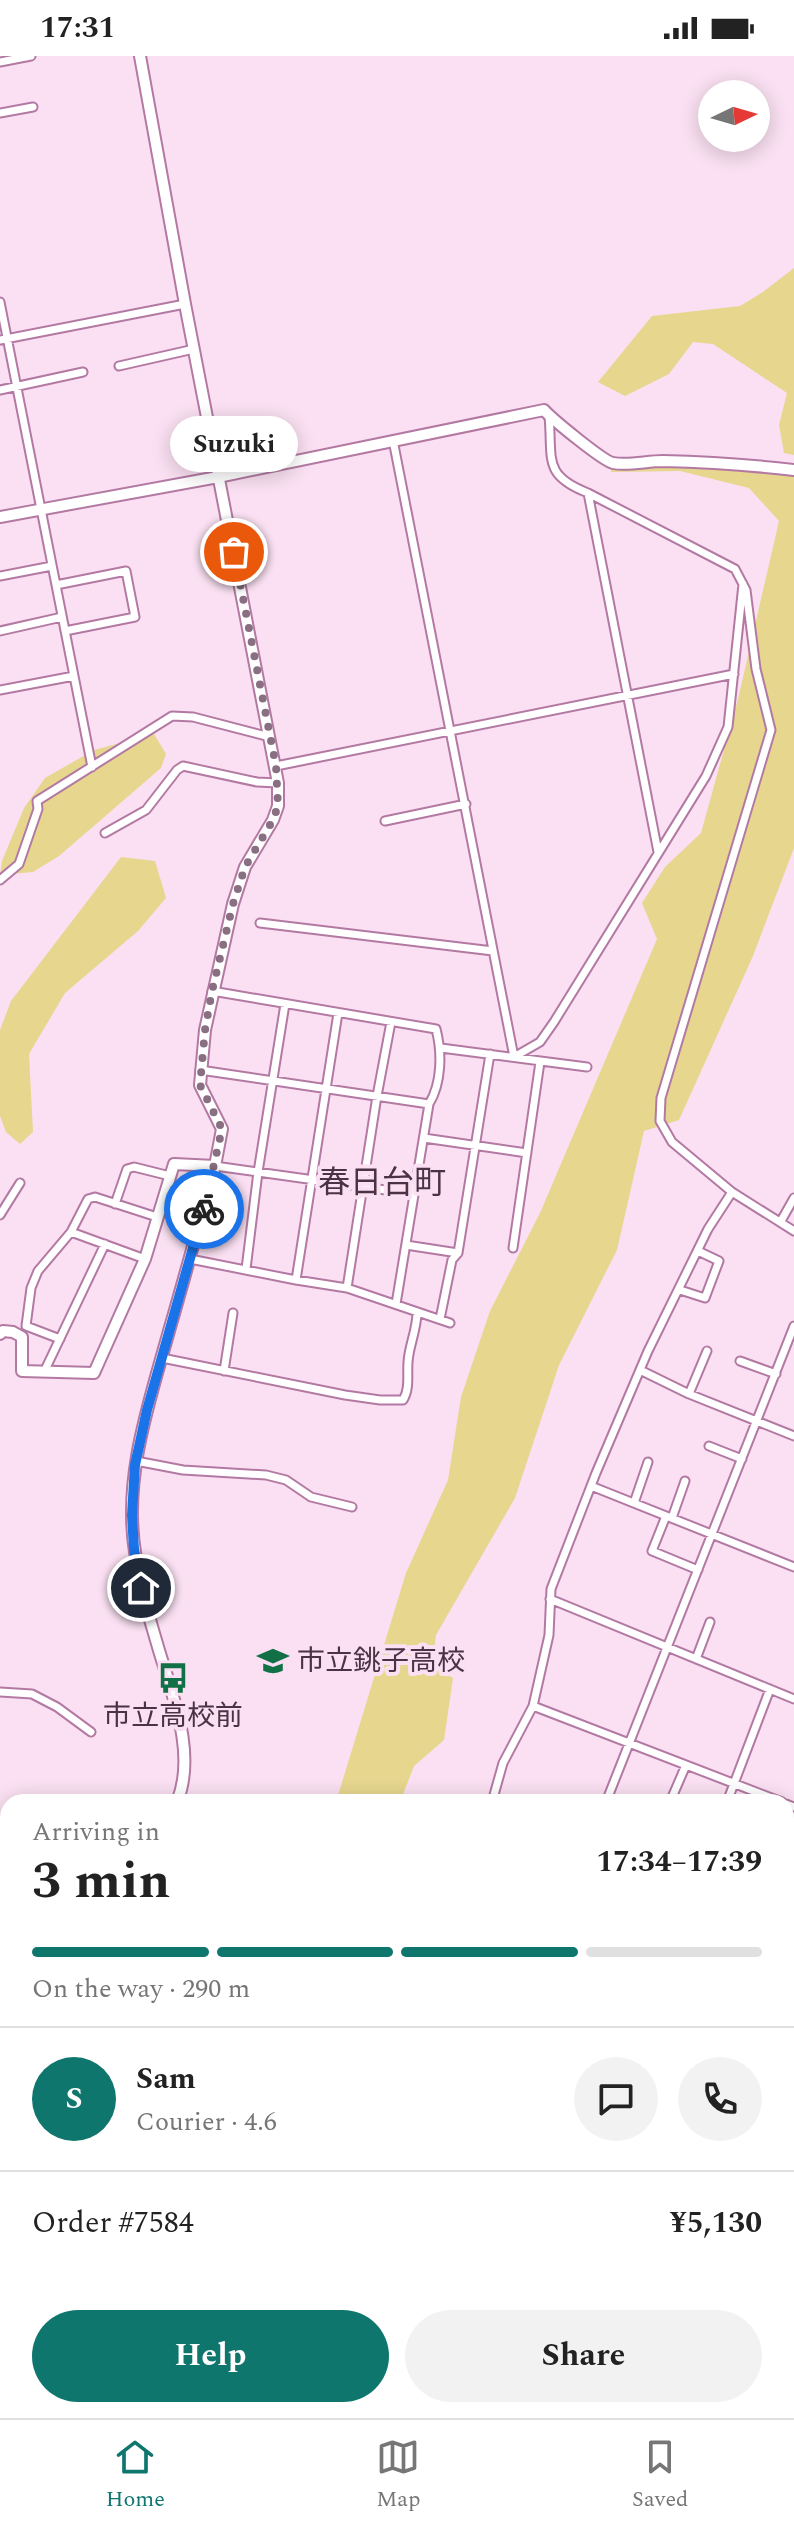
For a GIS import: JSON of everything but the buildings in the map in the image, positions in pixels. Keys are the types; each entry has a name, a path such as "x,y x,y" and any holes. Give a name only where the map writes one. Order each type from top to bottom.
{"street":[{"path":"0,62 31,56"},
{"path":"140,56 278,783 278,806 245,867 212,991 200,1085 222,1129 215,1166 136,1461 132,1515 134,1549 141,1588 180,1724 183,1770 178,1794"},
{"path":"0,113 33,107"},
{"path":"0,302 4,339 17,387 92,767"},
{"path":"4,339 185,304"},
{"path":"119,366 194,349"},
{"path":"0,390 83,372"},
{"path":"0,517 218,477 544,410 594,454 612,463 663,461 794,470"},
{"path":"549,416 551,456 557,476 568,485 735,569 746,590 756,669 771,730 661,1098 660,1121 672,1142 732,1192 794,1231"},
{"path":"393,440 514,1057"},
{"path":"588,493 658,852"},
{"path":"0,576 52,566"},
{"path":"56,585 126,571 135,617 65,631"},
{"path":"514,1057 540,1042 547,1032 706,776 728,727 743,584"},
{"path":"0,631 62,617"},
{"path":"276,766 734,674"},
{"path":"0,690 74,676"},
{"path":"0,880 19,864 38,809 37,801 172,716 193,717 270,737"},
{"path":"105,833 146,810 183,766 257,782 278,783"},
{"path":"385,821 466,804"},
{"path":"260,923 493,951"},
{"path":"212,991 436,1029 441,1048 396,1304"},
{"path":"246,1269 285,1004"},
{"path":"296,1280 338,1013"},
{"path":"347,1288 391,1022"},
{"path":"441,1048 587,1067"},
{"path":"440,1319 452,1260 458,1253 490,1054"},
{"path":"513,1248 540,1062"},
{"path":"200,1070 429,1104"},
{"path":"424,1138 527,1153"},
{"path":"1,1329 22,1337 22,1371 94,1373 145,1259 174,1164 215,1166 414,1194"},
{"path":"115,1204 127,1169 134,1167 170,1176"},
{"path":"0,1215 20,1183"},
{"path":"494,1794 503,1763 533,1706 549,1635 551,1589 591,1486 640,1370 708,1229 732,1192"},
{"path":"60,1339 26,1326 31,1288 38,1271 71,1232 88,1199 95,1197 157,1217"},
{"path":"781,1221 794,1198"},
{"path":"71,1232 145,1259"},
{"path":"44,1372 105,1244"},
{"path":"406,1245 458,1253"},
{"path":"680,1290 705,1298 719,1261 698,1251"},
{"path":"190,1259 347,1288 450,1323"},
{"path":"162,1358 345,1395 403,1400 407,1393 408,1359 417,1328 417,1312"},
{"path":"224,1371 233,1313"},
{"path":"609,1794 794,1326"},
{"path":"689,1394 707,1351"},
{"path":"740,1361 776,1374"},
{"path":"640,1370 689,1394 794,1436"},
{"path":"709,1446 742,1459"},
{"path":"136,1461 183,1470 266,1475 286,1480 311,1497 352,1507"},
{"path":"634,1503 648,1462"},
{"path":"685,1481 652,1551 698,1570"},
{"path":"591,1486 794,1567"},
{"path":"550,1599 794,1699"},
{"path":"696,1659 710,1622"},
{"path":"730,1794 770,1689"},
{"path":"0,1692 32,1694 57,1707 91,1732"},
{"path":"533,1706 762,1794"},
{"path":"673,1794 686,1765"}],"shaded area":[{"path":"794,268 794,455 784,453 779,425 787,393 713,344 693,342 669,374 625,396 598,382 652,316 740,306"},
{"path":"612,463 794,471 794,848 753,956 679,1120 644,1131 617,1250 559,1365 515,1498 436,1635 432,1666 453,1678 444,1740 414,1766 403,1794 338,1794 406,1573 448,1480 461,1397 490,1311 540,1213 657,939 642,903 665,867 701,833 738,699 779,521 749,488 680,471 611,472"},
{"path":"154,734 166,754 161,768 59,856 33,872 0,875 2,861 24,808 45,778 94,750"},
{"path":"121,857 155,861 166,898 138,931 65,993 29,1054 33,1132 20,1144 6,1132 0,1116 0,1030 11,1001"}],"way so far":[{"path":"204,1209 222,1129 200,1085 212,991 245,867 278,806 276,766 234,552"}],"place":[{"name":"Suzuki","path":"234,552"},
{"name":"市立銚子高校","path":"273,1661"},
{"name":"市立高校前","path":"173,1678"}],"district":[{"name":"春日台町","path":"382,1183"}],"route":[{"path":"141,1588 132,1515 135,1465 147,1410 204,1209"}]}
